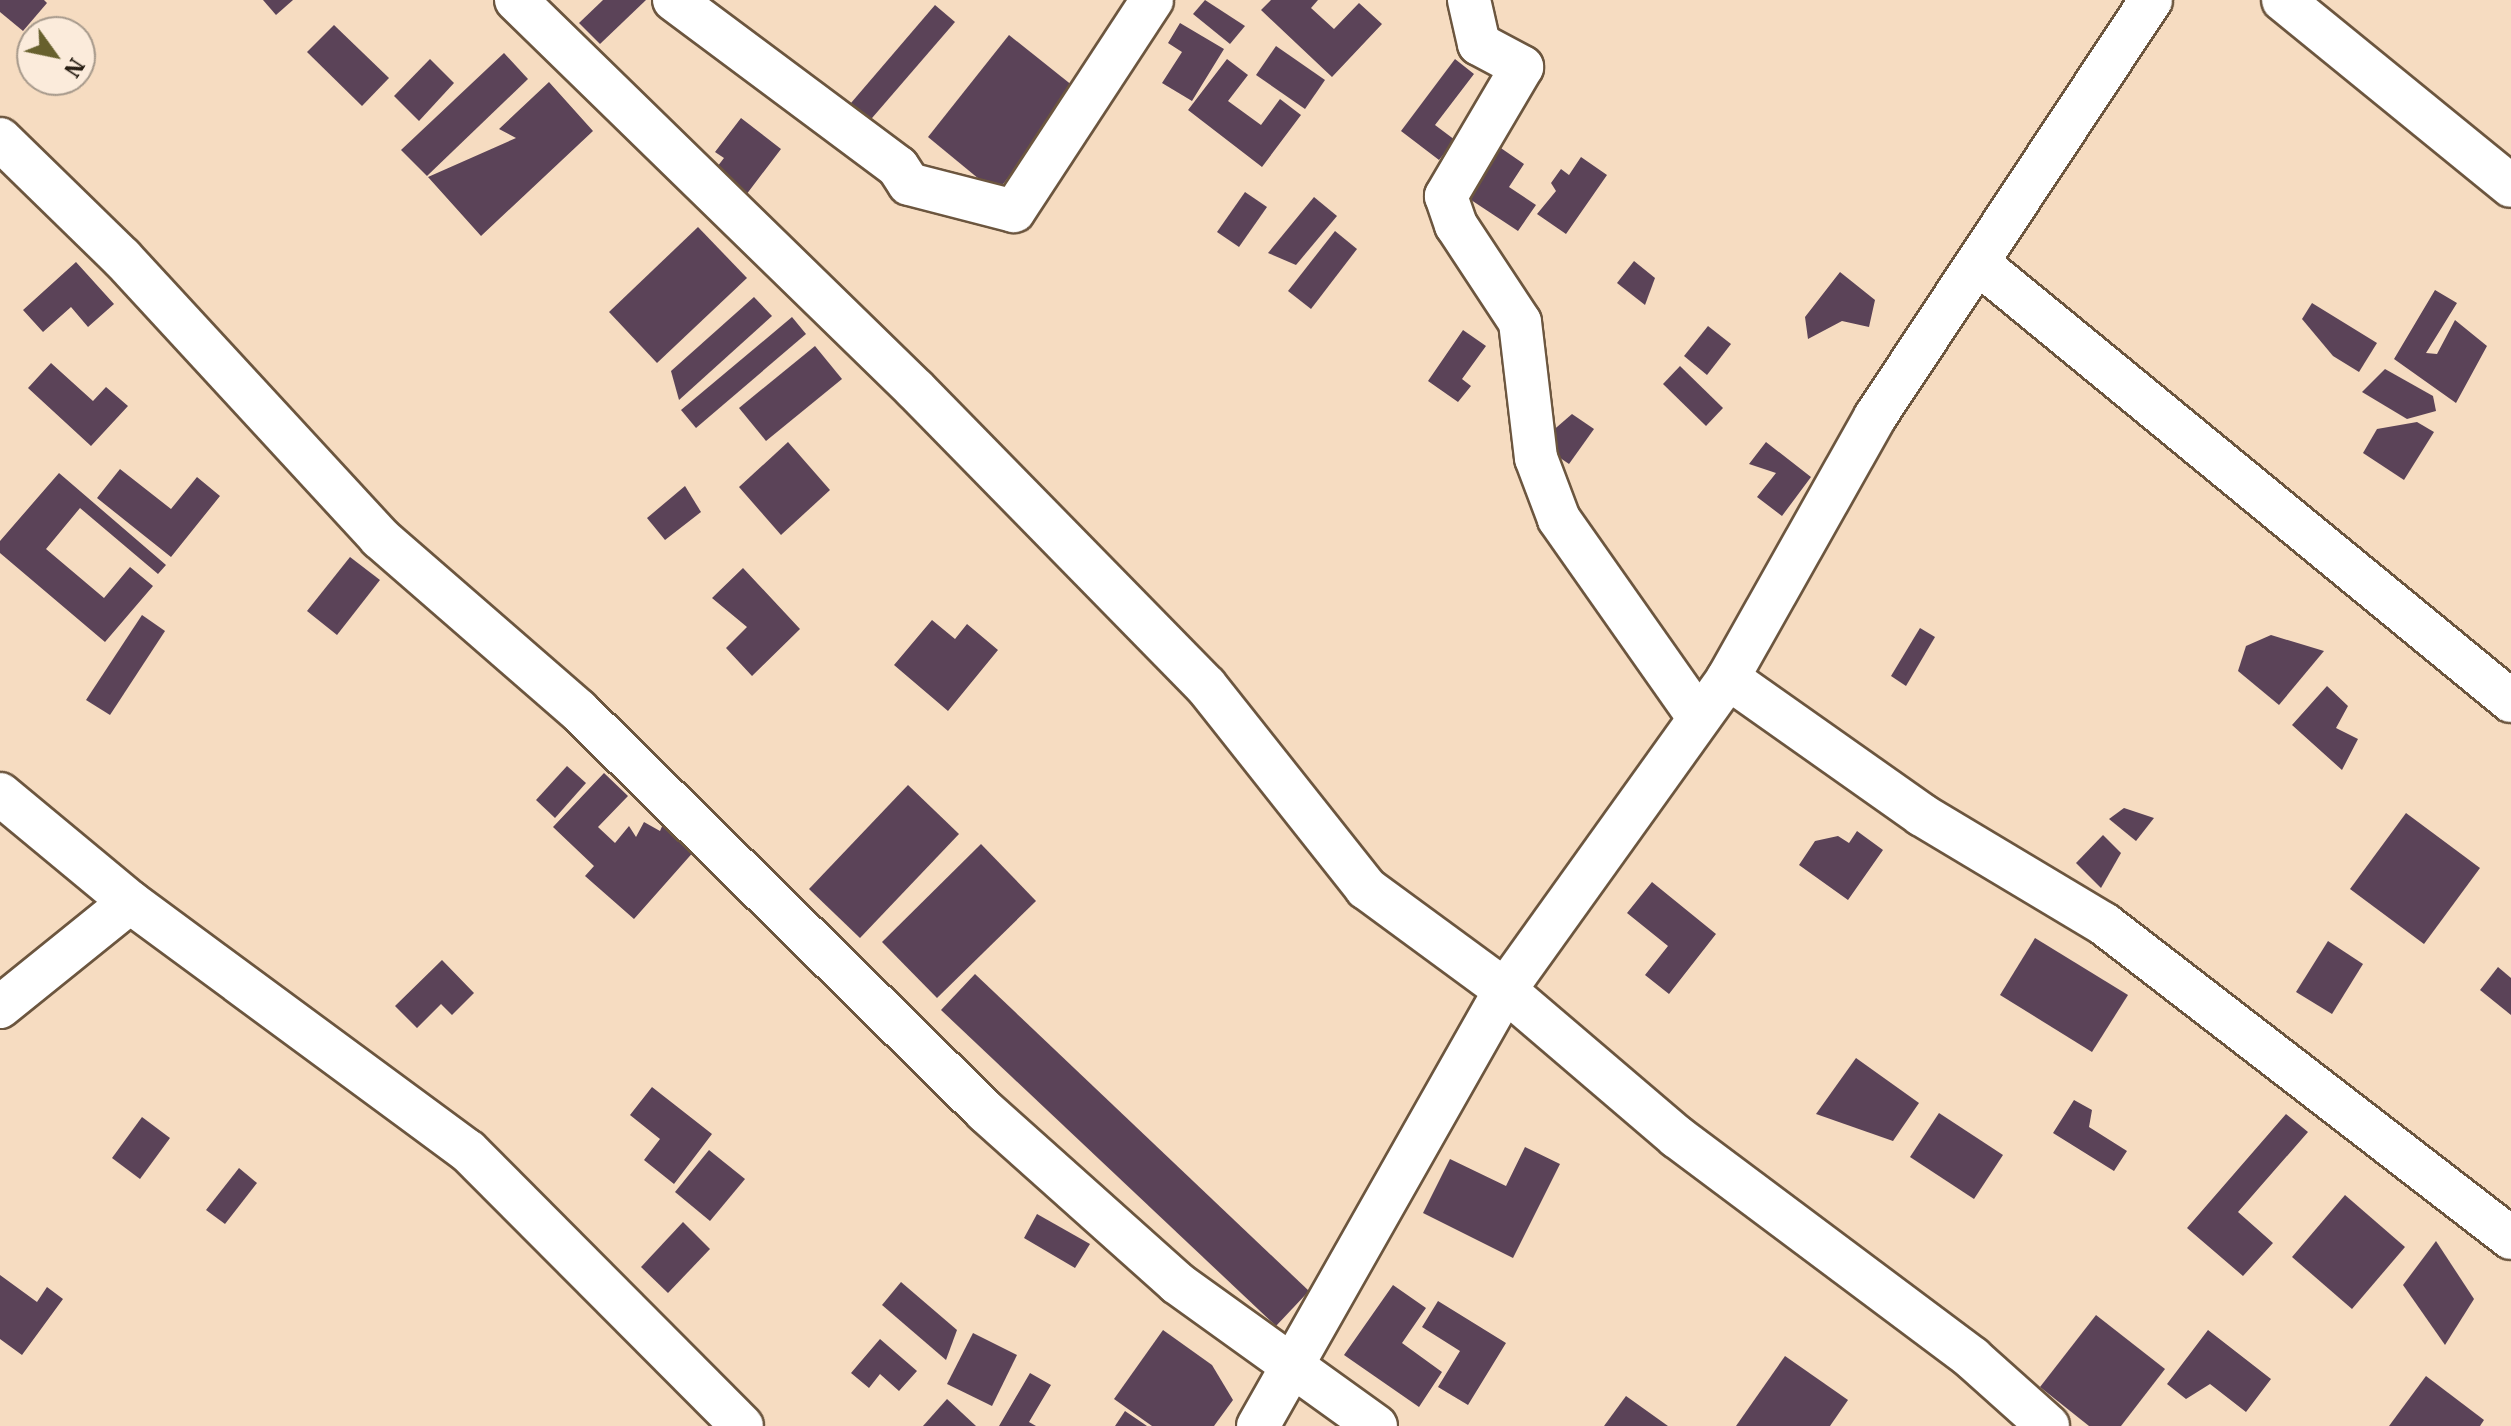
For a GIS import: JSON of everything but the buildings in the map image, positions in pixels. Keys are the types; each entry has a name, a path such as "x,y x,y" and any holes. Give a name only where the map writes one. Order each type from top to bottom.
{"street":[{"path":"516,0 1174,653 1366,888 1505,990 1595,1071 1972,1358 2048,1426"},
{"path":"674,0 898,167 909,184 1014,211 1152,0"},
{"path":"1469,0 1479,44 1522,67 1446,196 1456,225 1520,322 1536,458 1559,519 1698,717"},
{"path":"1258,1426 1297,1367 1505,990 1728,678 1875,417 2151,0"},
{"path":"2283,0 2511,186"},
{"path":"0,139 122,258 380,538 578,710 986,1112 1177,1283 1376,1426"},
{"path":"1978,263 2511,701"},
{"path":"1728,678 1922,815 2104,924 2511,1238"},
{"path":"0,794 130,902 468,1151 742,1426"},
{"path":"0,1007 130,902"}]}
